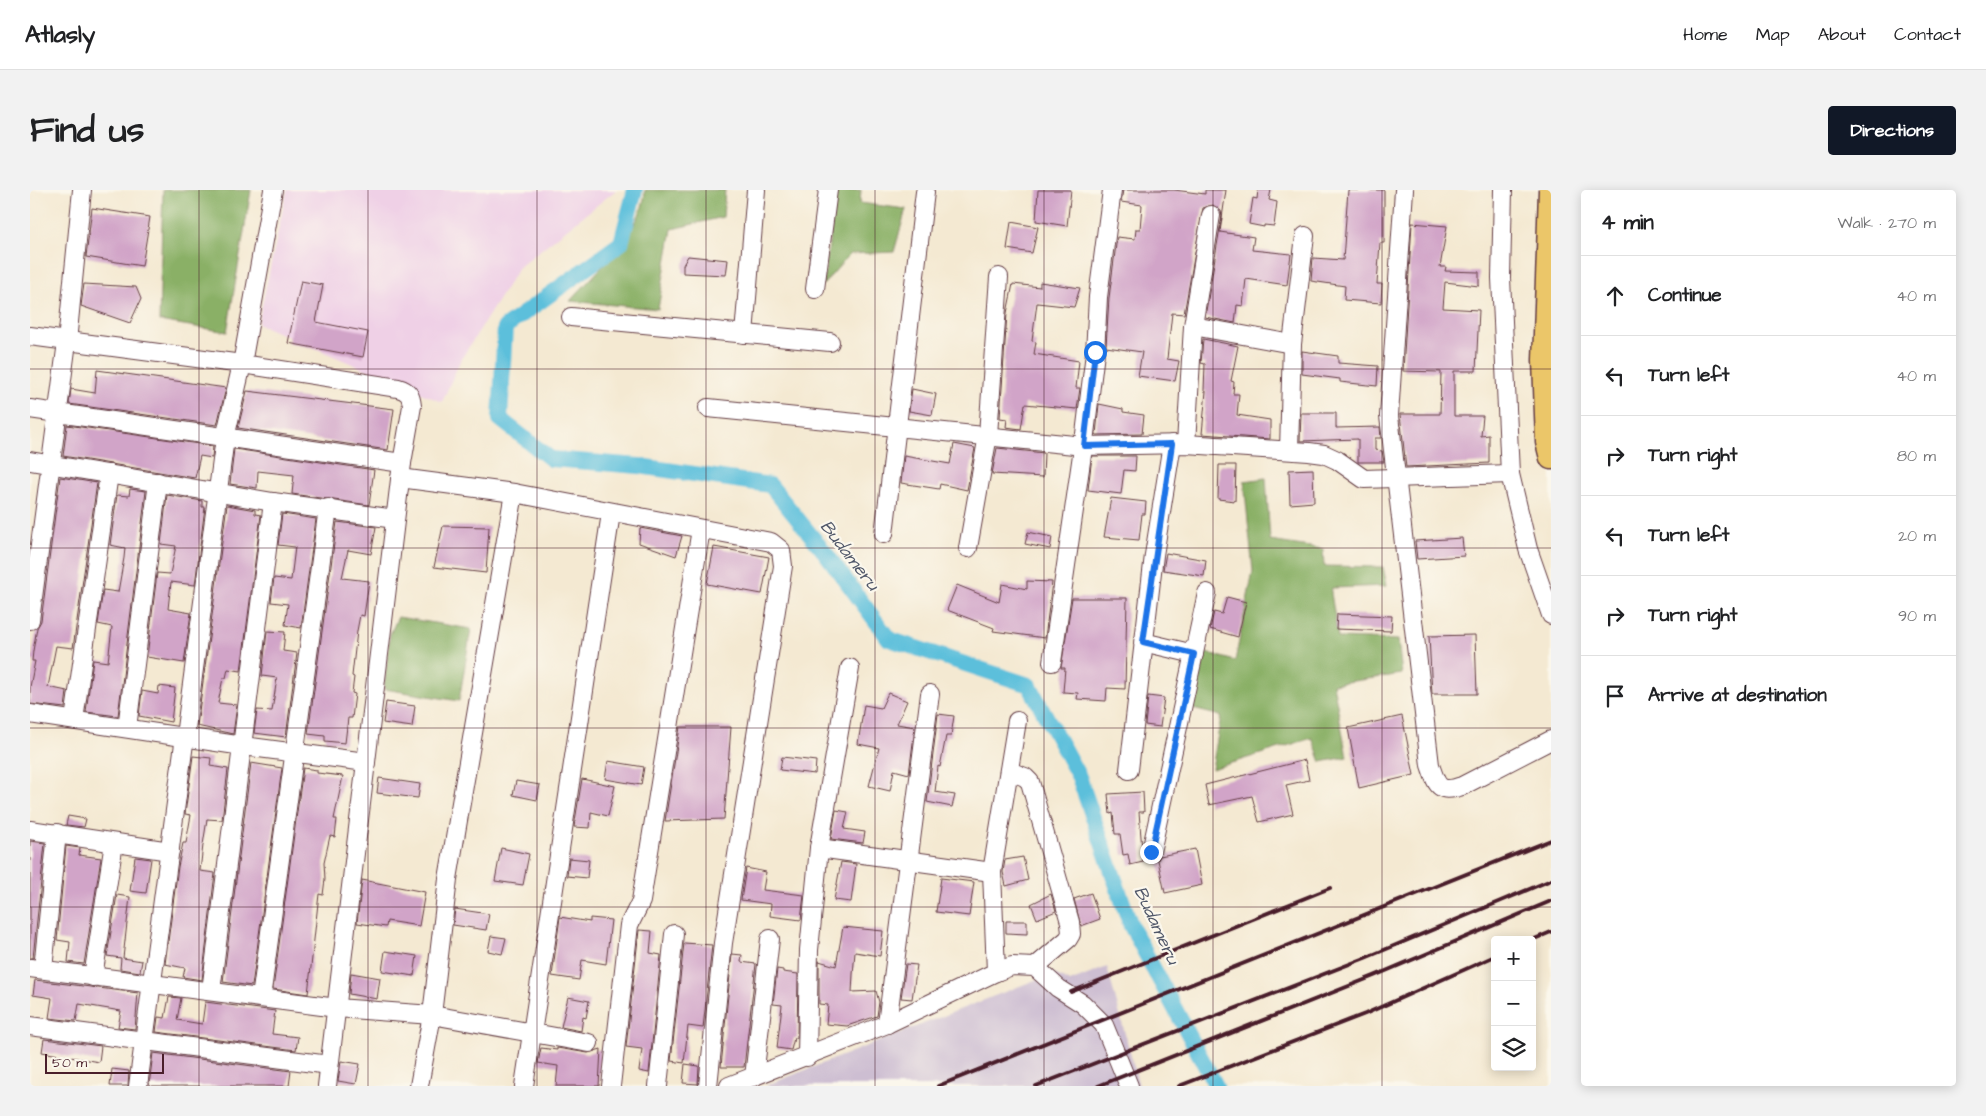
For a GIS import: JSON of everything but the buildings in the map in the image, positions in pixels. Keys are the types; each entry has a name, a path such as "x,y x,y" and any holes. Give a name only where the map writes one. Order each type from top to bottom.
{"main road":[{"path":"1550,191 1544,360 1547,442 1551,458"}],"street":[{"path":"30,620 67,342 82,190"},
{"path":"138,1086 225,438 242,364 273,190"},
{"path":"744,334 756,190"},
{"path":"815,289 828,190"},
{"path":"1052,662 1084,446 1095,352 1098,297 1112,190"},
{"path":"1404,190 1389,416 1430,765 1436,782 1442,788 1449,790 1462,786 1551,740"},
{"path":"1503,190 1501,278 1510,474 1528,549 1551,615"},
{"path":"1537,190 1550,191"},
{"path":"884,534 925,192"},
{"path":"1129,770 1143,642 1179,444 1211,215"},
{"path":"1289,450 1292,344 1305,236"},
{"path":"968,548 988,434 999,277"},
{"path":"571,317 830,342"},
{"path":"1194,326 1292,344"},
{"path":"30,336 242,364 406,391 411,397 412,406 401,470 327,1086"},
{"path":"708,408 988,434 1084,446 1179,444 1289,450 1324,454 1364,479 1510,474"},
{"path":"30,409 225,438 401,470 771,542 777,545 783,556 723,944 708,1086"},
{"path":"30,461 273,502 328,508 395,519"},
{"path":"74,720 109,474"},
{"path":"126,728 158,482"},
{"path":"419,1086 432,1015 448,879 514,493"},
{"path":"211,991 273,502"},
{"path":"261,998 328,508"},
{"path":"524,1086 611,512"},
{"path":"611,1086 629,925 641,901 701,529"},
{"path":"1151,852 1207,593"},
{"path":"1143,642 1194,654"},
{"path":"806,1057 809,950 820,848 850,668"},
{"path":"887,1024 930,694"},
{"path":"30,714 243,746 366,762"},
{"path":"996,972 992,872 1017,721"},
{"path":"1009,771 1025,777 1030,782 1070,922 1071,934 1068,939 1035,967"},
{"path":"30,830 170,851"},
{"path":"57,833 36,968 337,1008 432,1015 589,1043"},
{"path":"93,977 114,844"},
{"path":"820,848 992,872"},
{"path":"658,1086 674,934"},
{"path":"754,1077 770,938"},
{"path":"729,1086 887,1024 1012,966 1035,967 1042,971 1058,988 1083,1004 1104,1024 1129,1086"},
{"path":"30,1026 329,1064"}],"shaded area":[{"path":"287,190 616,190 519,267 460,361 442,402 258,324"},
{"path":"1107,967 1139,1086 765,1086 1053,973 1070,982"}],"green space":[{"path":"163,190 251,190 227,332 159,321"},
{"path":"645,190 725,190 723,217 672,229 658,309 570,301 605,264 628,235 643,205"},
{"path":"837,190 861,190 860,203 906,209 894,252 850,254 823,285"},
{"path":"1266,478 1270,541 1323,549 1324,566 1383,567 1387,586 1332,588 1331,593 1338,638 1398,640 1402,674 1333,684 1347,757 1321,762 1312,738 1212,769 1221,716 1189,708 1200,651 1235,661 1253,571 1244,481"},
{"path":"398,617 471,629 459,701 384,689 390,634"}],"waterway":[{"name":"Budameru","path":"635,190 621,243 505,327 500,419 551,459 639,466 770,485 827,555 889,639 1029,685 1079,777 1131,926 1216,1086"}],"railway":[{"path":"938,1086 1551,840"},
{"path":"1036,1086 1365,958 1551,880"},
{"path":"1071,992 1330,888"},
{"path":"1098,1086 1374,976 1551,901"},
{"path":"1536,938 1551,932"},
{"path":"1179,1086 1365,1014 1491,958"}],"route":[{"path":"1095,352 1084,446 1172,444 1154,555 1143,642 1194,654 1151,852"}]}
